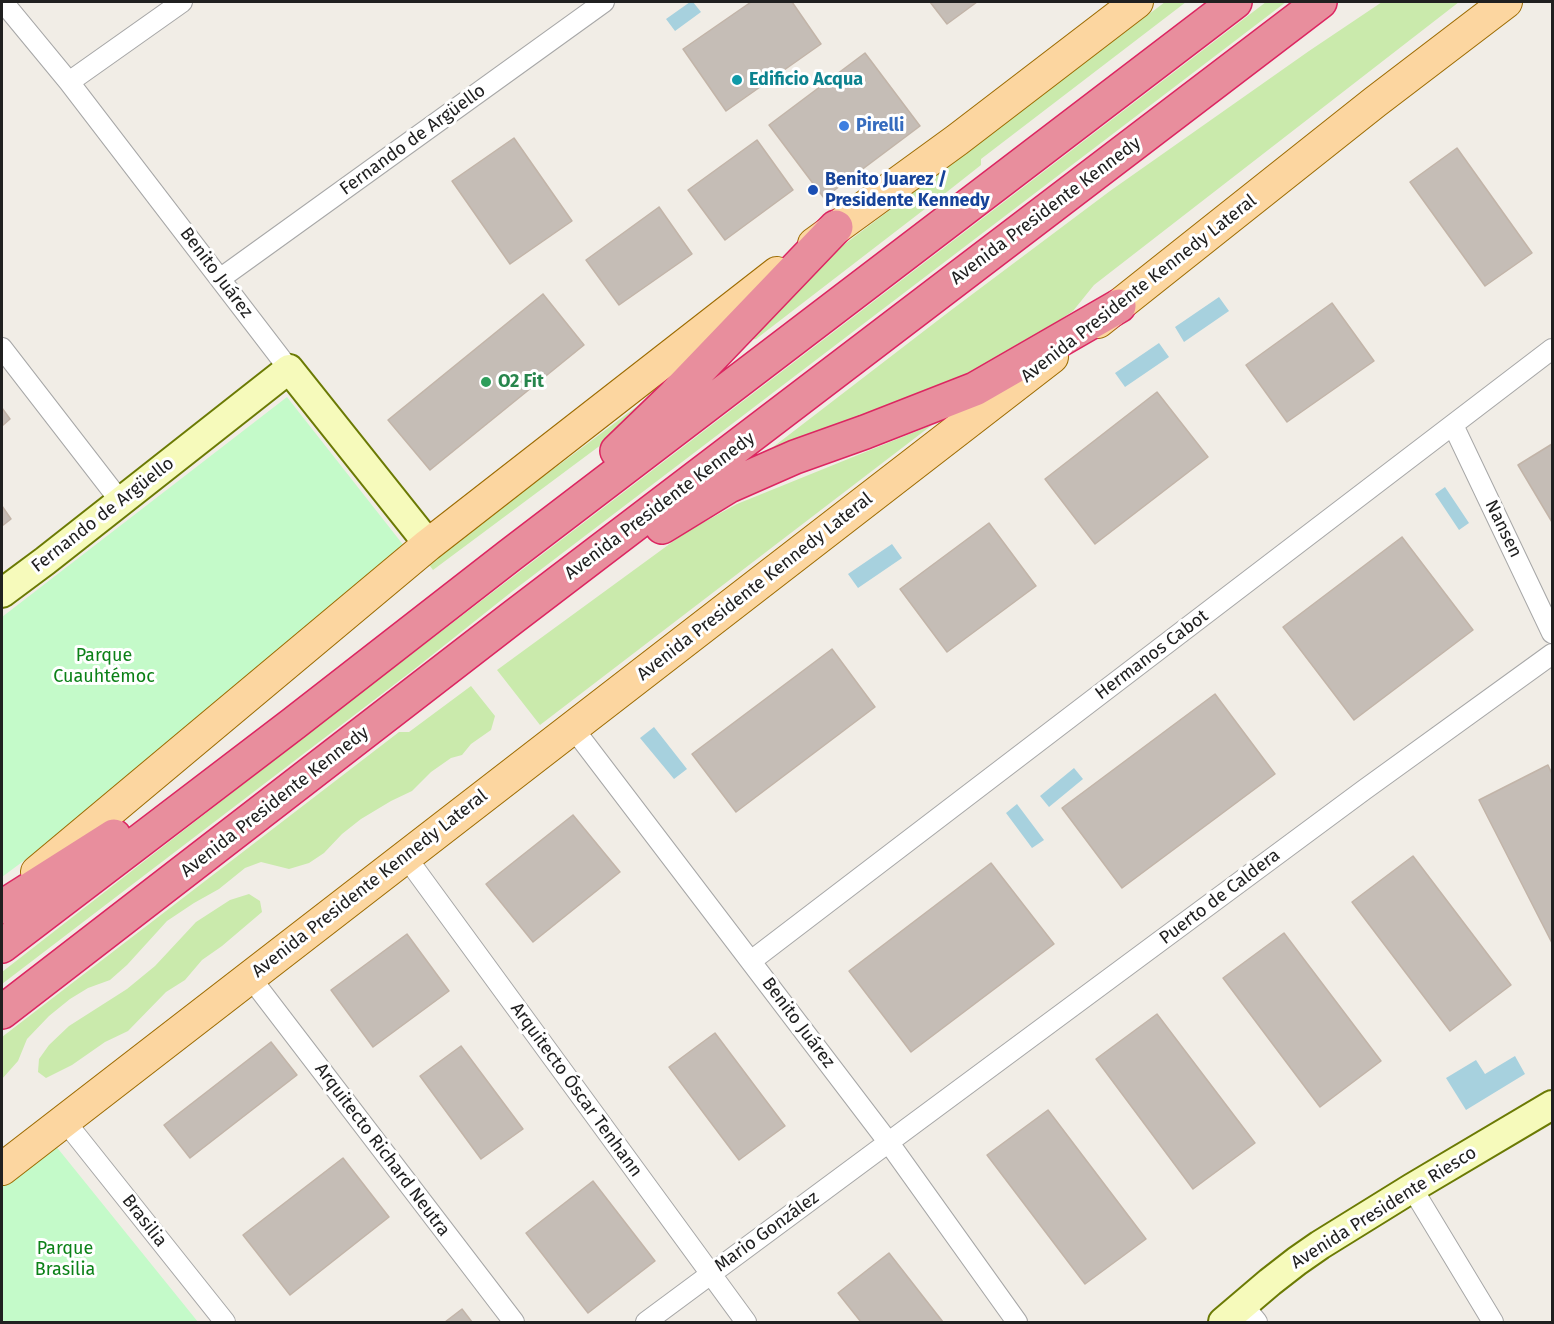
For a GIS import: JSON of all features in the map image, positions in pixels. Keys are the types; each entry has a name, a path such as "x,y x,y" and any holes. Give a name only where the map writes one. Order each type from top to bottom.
{"highway":[{"path":"2,946 1235,2"},
{"name":"Avenida Presidente Kennedy","path":"2,1012 512,618 1320,2"},
{"path":"509,556 675,395 836,227"},
{"path":"512,618 729,486 795,457 975,389 1119,306"},
{"path":"2,907 293,724"}],"main road":[{"path":"2,902 428,545 836,227 957,140 1137,2"},
{"name":"Avenida Presidente Kennedy Lateral","path":"2,1169 1119,306 1375,102 1506,2"}],"street":[{"name":"Benito Juárez","path":"3,2 69,81 289,369 428,545"},
{"path":"69,81 182,2"},
{"name":"Fernando de Argüello","path":"220,278 604,2"},
{"path":"2,348 121,502"},
{"name":"Hermanos Cabot","path":"751,961 1552,349"},
{"name":"Fernando de Argüello","path":"2,593 289,369"},
{"name":"Nansen","path":"1453,425 1552,633"},
{"name":"Puerto de Caldera","path":"889,1143 1364,790 1552,654"},
{"name":"Benito Juárez","path":"573,728 889,1143 1017,1323"},
{"name":"Arquitecto Óscar Tenhann","path":"406,857 746,1323"},
{"name":"Arquitecto Richard Neutra","path":"250,977 514,1323"},
{"name":"Avenida Presidente Riesco","path":"1241,1317 1297,1261 1412,1188 1552,1105"},
{"name":"Brasilia","path":"64,1120 225,1323"},
{"name":"Mario González","path":"646,1323 889,1143"},
{"path":"1412,1188 1493,1323"}],"green space":[{"path":"1165,2 1186,2 981,159 981,165 943,195 756,339 749,340 829,256"},
{"path":"1266,2 1286,2 514,590 412,671 2,984 2,972 341,708"},
{"path":"1382,2 1459,2 1094,285 1073,311 989,368 751,464 1110,191"},
{"path":"701,358 629,424 433,570 427,562"},
{"name":"Parque Cuauhtémoc","path":"287,397 408,551 49,842 2,877 2,617"},
{"path":"932,425 540,725 497,670 686,532 737,504"},
{"path":"471,686 495,716 491,730 471,744 462,755 451,758 431,772 412,791 361,819 342,834 324,853 309,863 289,869 261,862 245,868 219,889 167,921 127,965 110,980 88,988 49,1016 27,1039 18,1061 2,1079 2,1037 399,732 409,732"},
{"path":"249,894 260,901 262,912 202,960 185,980 166,992 128,1031 105,1042 72,1065 46,1078 38,1072 39,1059 49,1045 69,1026 127,989 155,966 196,922 230,900"},
{"name":"Parque Brasilia","path":"55,1145 198,1322 2,1322 2,1185"}],"water":[{"path":"693,2 701,12 675,31 666,19"},
{"path":"1219,297 1229,311 1184,342 1175,327"},
{"path":"1159,343 1169,357 1125,387 1115,373"},
{"path":"1445,487 1469,523 1459,530 1435,494"},
{"path":"892,544 902,558 858,588 848,574"},
{"path":"654,727 687,769 674,779 640,738"},
{"path":"1074,768 1083,779 1049,807 1040,796"},
{"path":"1017,804 1044,840 1032,848 1006,813"},
{"path":"1515,1056 1525,1074 1466,1110 1446,1078 1476,1060 1485,1074"}],"building":[{"name":"Edificio Acqua","path":"751,2 792,2 821,44 726,111 683,49"},
{"path":"930,2 977,2 947,24"},
{"name":"Pirelli","path":"865,53 920,126 824,198 769,125"},
{"path":"514,138 572,221 510,264 452,181"},
{"path":"757,140 793,190 725,240 688,190"},
{"path":"1457,148 1532,253 1485,286 1410,182"},
{"path":"659,207 692,254 619,305 586,260"},
{"name":"O2 Fit","path":"543,294 584,345 430,470 388,420"},
{"path":"1332,303 1374,361 1287,422 1246,365"},
{"path":"1157,392 1208,457 1095,544 1045,479"},
{"path":"2,408 10,419 2,426"},
{"path":"1552,444 1552,522 1518,465"},
{"path":"2,506 11,519 2,526"},
{"path":"989,523 1036,586 947,652 900,589"},
{"path":"1402,537 1473,630 1354,720 1283,627"},
{"path":"832,649 875,707 736,812 692,754"},
{"path":"1215,694 1275,774 1122,888 1062,808"},
{"path":"1548,765 1552,774 1552,943 1479,800"},
{"path":"573,815 620,872 533,942 486,884"},
{"path":"1413,856 1511,985 1450,1031 1352,902"},
{"path":"991,863 1054,944 911,1052 849,971"},
{"path":"1284,933 1381,1061 1320,1107 1223,978"},
{"path":"407,934 449,991 373,1047 331,990"},
{"path":"1157,1014 1255,1143 1193,1189 1096,1059"},
{"path":"715,1033 785,1126 739,1160 669,1067"},
{"path":"271,1042 297,1075 190,1158 164,1125"},
{"path":"461,1046 523,1129 481,1159 420,1076"},
{"path":"1048,1110 1146,1239 1085,1284 987,1155"},
{"path":"343,1158 389,1217 290,1295 243,1235"},
{"path":"593,1181 655,1261 588,1313 526,1233"},
{"path":"889,1253 943,1322 861,1322 838,1293"},
{"path":"462,1309 472,1322 445,1322"}],"place":[{"name":"Edificio Acqua","path":"737,80"},
{"name":"Pirelli","path":"844,126"},
{"name":"Benito Juarez / Presidente Kennedy","path":"813,190"},
{"name":"O2 Fit","path":"486,382"}]}
